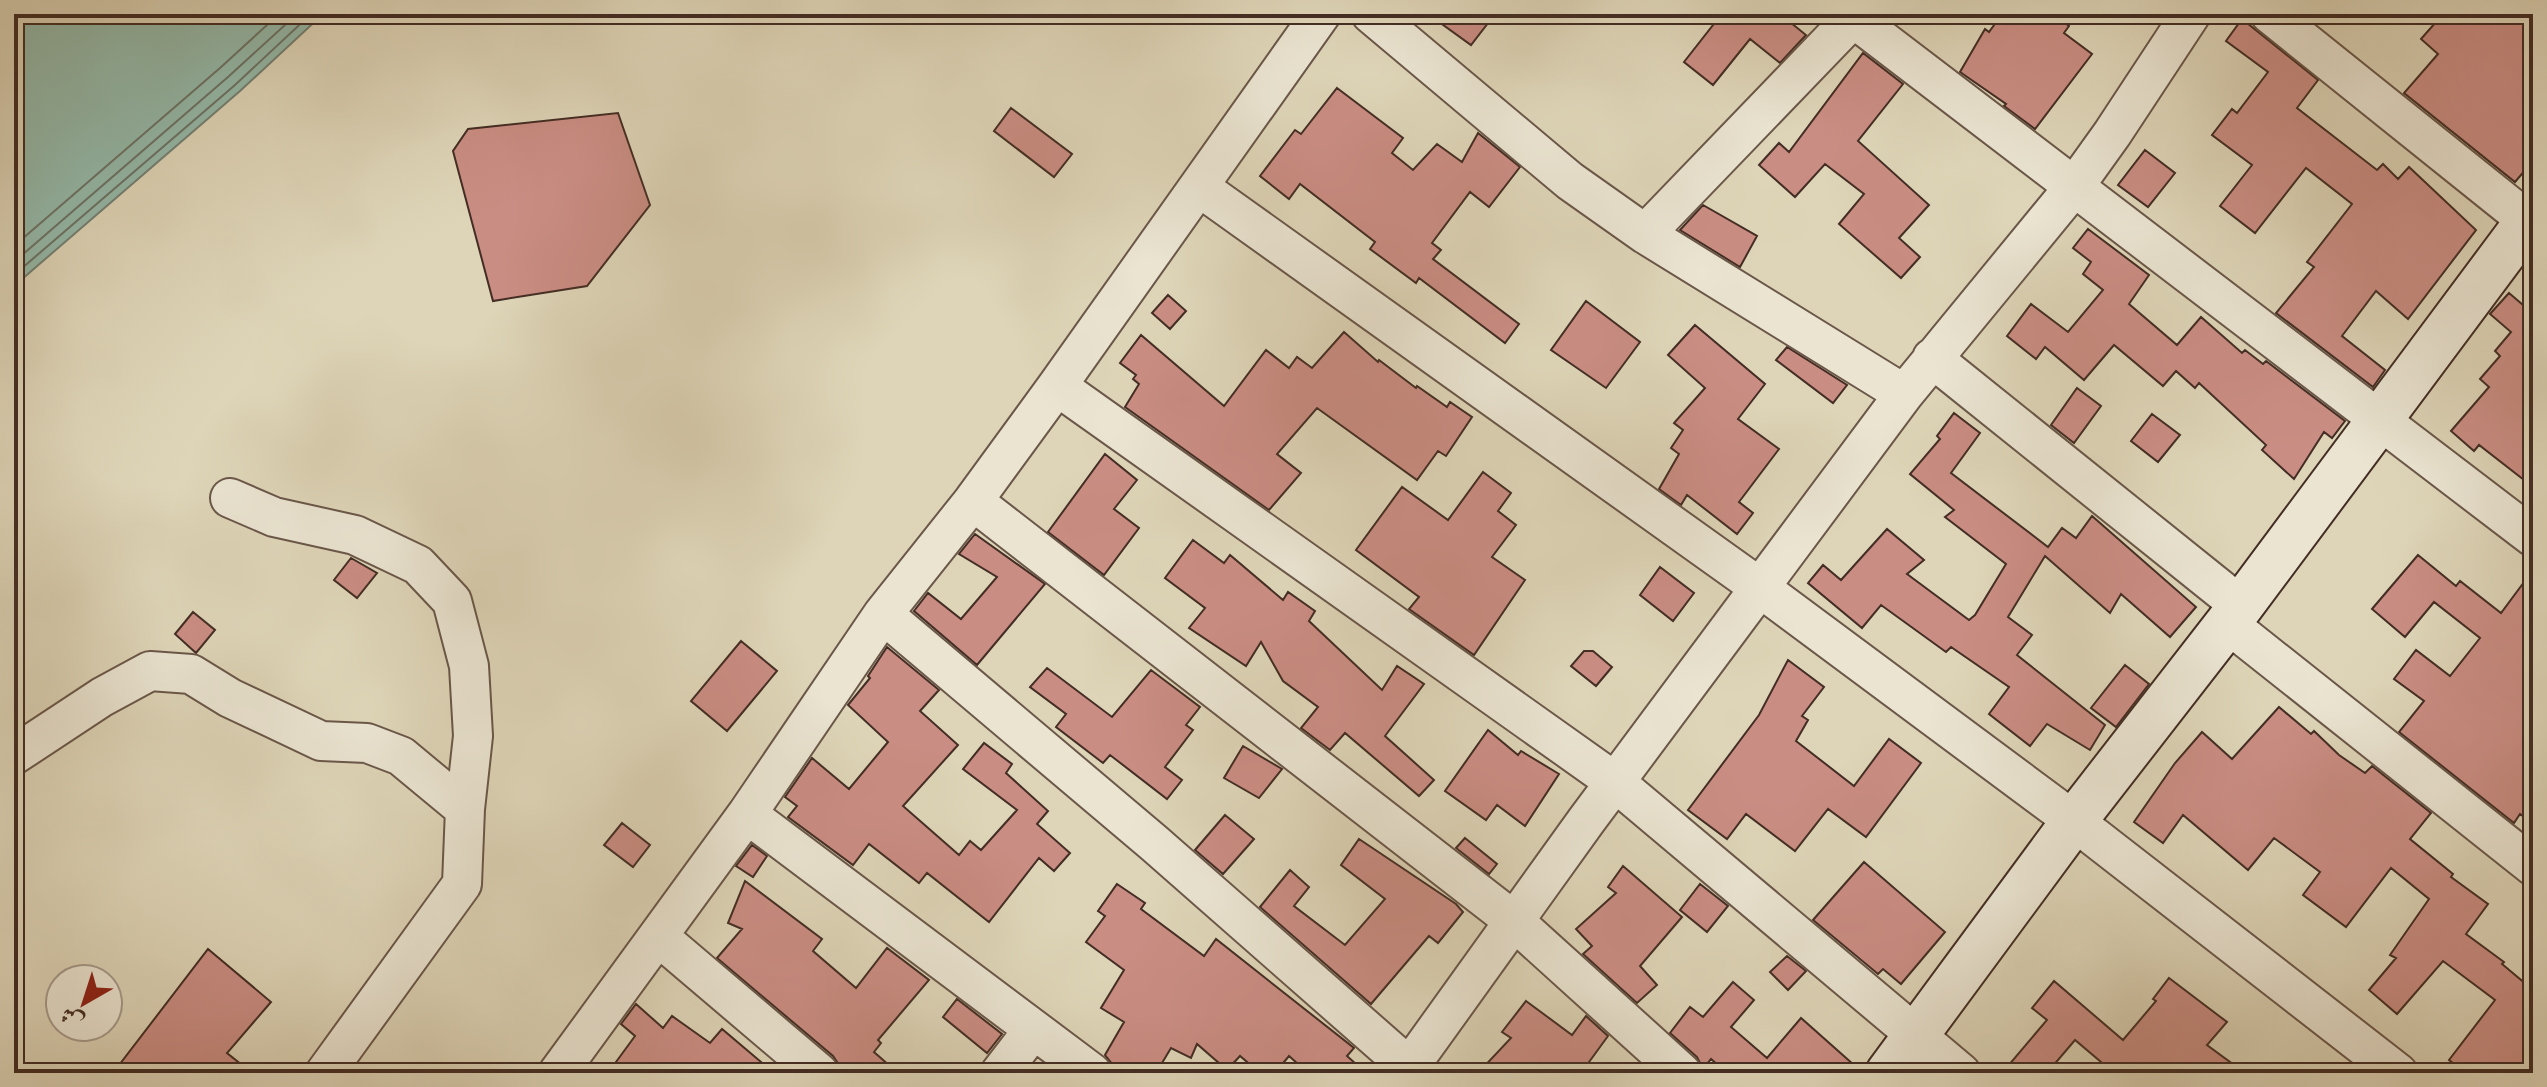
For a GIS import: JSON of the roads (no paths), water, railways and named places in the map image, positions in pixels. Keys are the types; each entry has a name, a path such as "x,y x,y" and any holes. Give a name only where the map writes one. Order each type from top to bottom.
{"main road":[{"path":"1888,1073 2074,821 2234,615 2531,220"}],"street":[{"path":"558,1073 747,814 883,614 973,501 1057,386 1321,14"},
{"path":"1371,14 1570,181 1645,234 1904,394"},
{"path":"883,614 1154,843 1407,1070 1615,782 1904,394 2074,187 2191,14"},
{"path":"2270,14 2531,220"},
{"path":"1645,234 1851,16 2533,537"},
{"path":"1199,187 1759,587 2074,821 2398,1073"},
{"path":"1932,358 2533,866"},
{"path":"1057,386 1615,782 1961,1073"},
{"path":"230,498 274,517 355,535 418,565 452,601 469,666 473,736 465,809 462,884 325,1073"},
{"path":"973,501 1514,921 1682,1073"},
{"path":"14,755 102,697 150,671 191,674 230,698 321,741 367,743 401,756 465,809"},
{"path":"747,814 1092,1073"},
{"path":"659,937 819,1073"},
{"path":"1000,1073 1033,1030"}],"water":[{"path":"14,14 323,14 240,91 14,286"}]}
